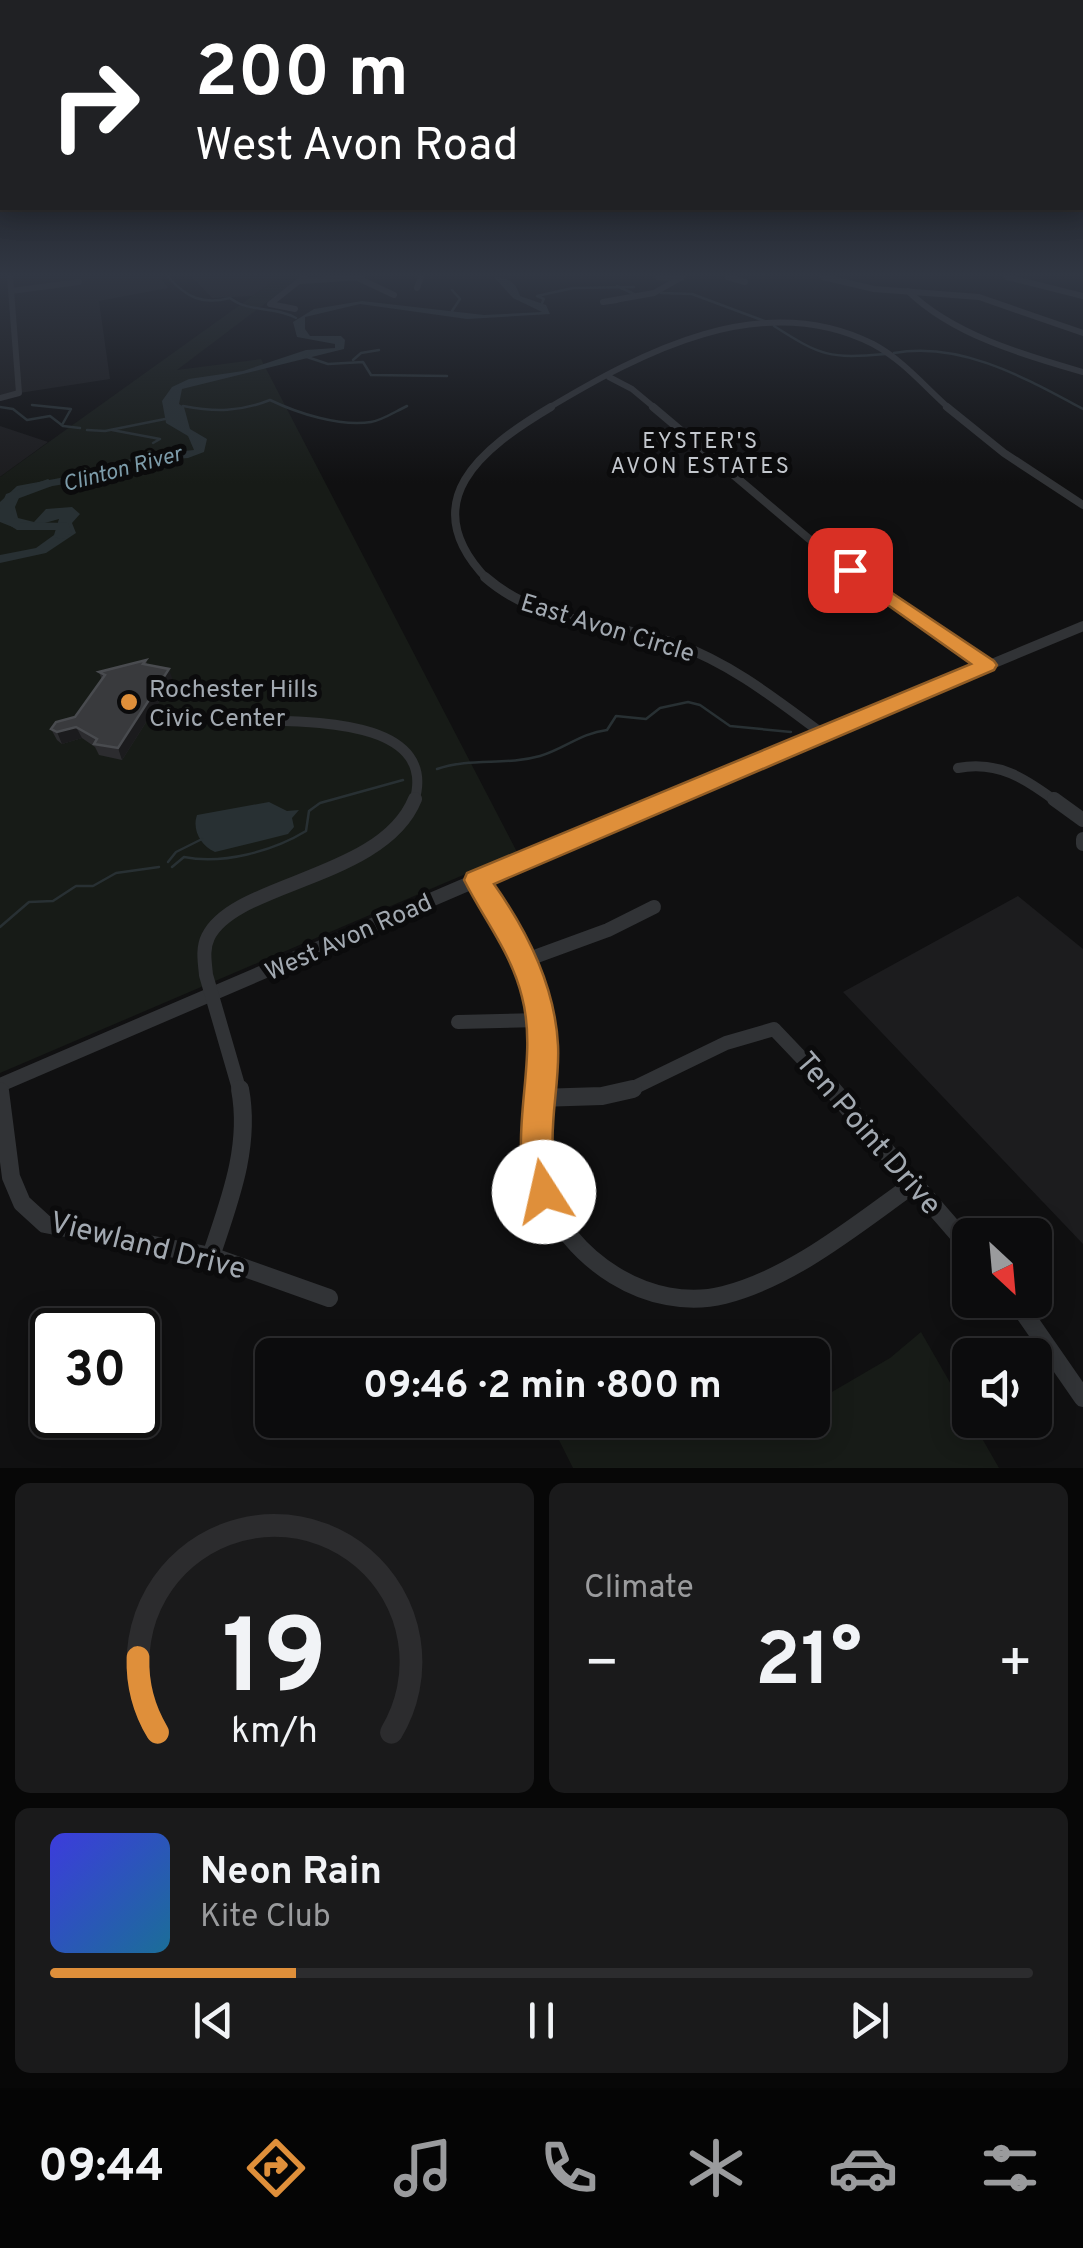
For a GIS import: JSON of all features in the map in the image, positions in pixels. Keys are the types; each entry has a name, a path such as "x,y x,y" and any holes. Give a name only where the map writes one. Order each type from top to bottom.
{"street":[{"path":"0,398 19,393 15,346"},
{"name":"East Avon Circle","path":"676,346 609,377 487,448 459,486 454,516 467,553 504,594 526,605 680,645 732,673 823,734"},
{"name":"East Avon Circle","path":"875,346 894,354 961,419 1083,505"},
{"path":"1016,346 1083,372"},
{"path":"609,377 632,390 808,538 987,665"},
{"name":"West Avon Road","path":"0,1088 477,880 1083,626"},
{"path":"211,1256 237,1165 243,1122 234,1066 204,952 218,924 238,910 388,836 409,813 418,786 409,756 380,735 343,726 256,720"},
{"path":"958,768 973,763 1003,766 1083,820"},
{"path":"477,880 510,928 526,960 540,1020 543,1047 536,1154 550,1204 570,1240 616,1276 647,1292 703,1300 746,1286 843,1233 915,1183"},
{"path":"526,960 608,930 654,907"},
{"path":"458,1022 540,1020"},
{"name":"Ten Point Drive","path":"538,1098 594,1097 636,1088 748,1032 774,1029 800,1052 952,1227"},
{"name":"Viewland Drive","path":"0,1088 11,1177 22,1204 45,1224 211,1256 329,1298"},
{"path":"1029,1318 1083,1398"}],"shaded area":[{"path":"0,346 105,346 110,379 0,396"},
{"path":"183,346 209,346 177,370 261,359 517,852 0,1073 0,477"},
{"path":"0,426 48,442 0,477"},
{"path":"1018,896 1083,949 1083,1244 843,992"},
{"path":"921,1332 952,1386 952,1438 982,1438 999,1468 573,1468 558,1438 830,1438 830,1393 890,1358"}],"water":[{"path":"344,346 344,349 182,389 179,404 184,407 190,429 207,439 204,452 188,458 147,461 71,483 22,491 15,507 18,518 34,522 46,509 72,507 80,514 72,523 76,533 46,553 0,563 0,555 36,548 54,535 59,519 20,530 0,522 0,502 17,486 76,475 145,455 194,450 188,436 166,423 162,401 172,387 189,379 243,371 306,350"},
{"path":"269,802 287,811 299,810 292,818 294,827 288,834 215,852 198,836 197,815"}],"building":[{"name":"Rochester Hills Civic Center","path":"146,660 143,664 169,669 118,748 94,744 97,739 76,727 57,732 51,729 56,722 75,717 105,675 99,672"}],"waterway":[{"path":"807,346 838,355 886,354"},
{"path":"353,360 361,353 379,350"},
{"path":"894,353 944,352 968,357 1015,374 1083,409"},
{"path":"304,356 328,364 363,362 371,375 447,376"},
{"path":"183,406 227,410 270,400 319,418 359,423 380,419 407,406"},
{"path":"32,405 71,409 62,425"},
{"path":"0,407 13,409 27,420 50,416 63,426 80,428"},
{"path":"87,430 105,431 165,419"},
{"path":"112,430 160,439 153,443"},
{"name":"Clinton River","path":"48,483 11,497 4,516 17,526 63,526 65,533 61,536"},
{"path":"437,769 540,756 607,730 616,716 646,719 660,708 688,702 700,705 730,726 791,732"},
{"path":"172,867 184,857 231,858 278,845 306,831 309,811 320,803 403,780"},
{"path":"168,862 176,852 202,839"},
{"path":"0,927 29,902 53,901 76,886 93,886 116,873 159,867"}],"place":[{"name":"Rochester Hills Civic Center","path":"129,702"}],"district":[{"name":"EYSTER'S AVON ESTATES","path":"701,452"}],"route":[{"path":"544,1192 536,1154 535,1120 543,1047 538,998 510,928 477,880 987,665 850,570"}]}
